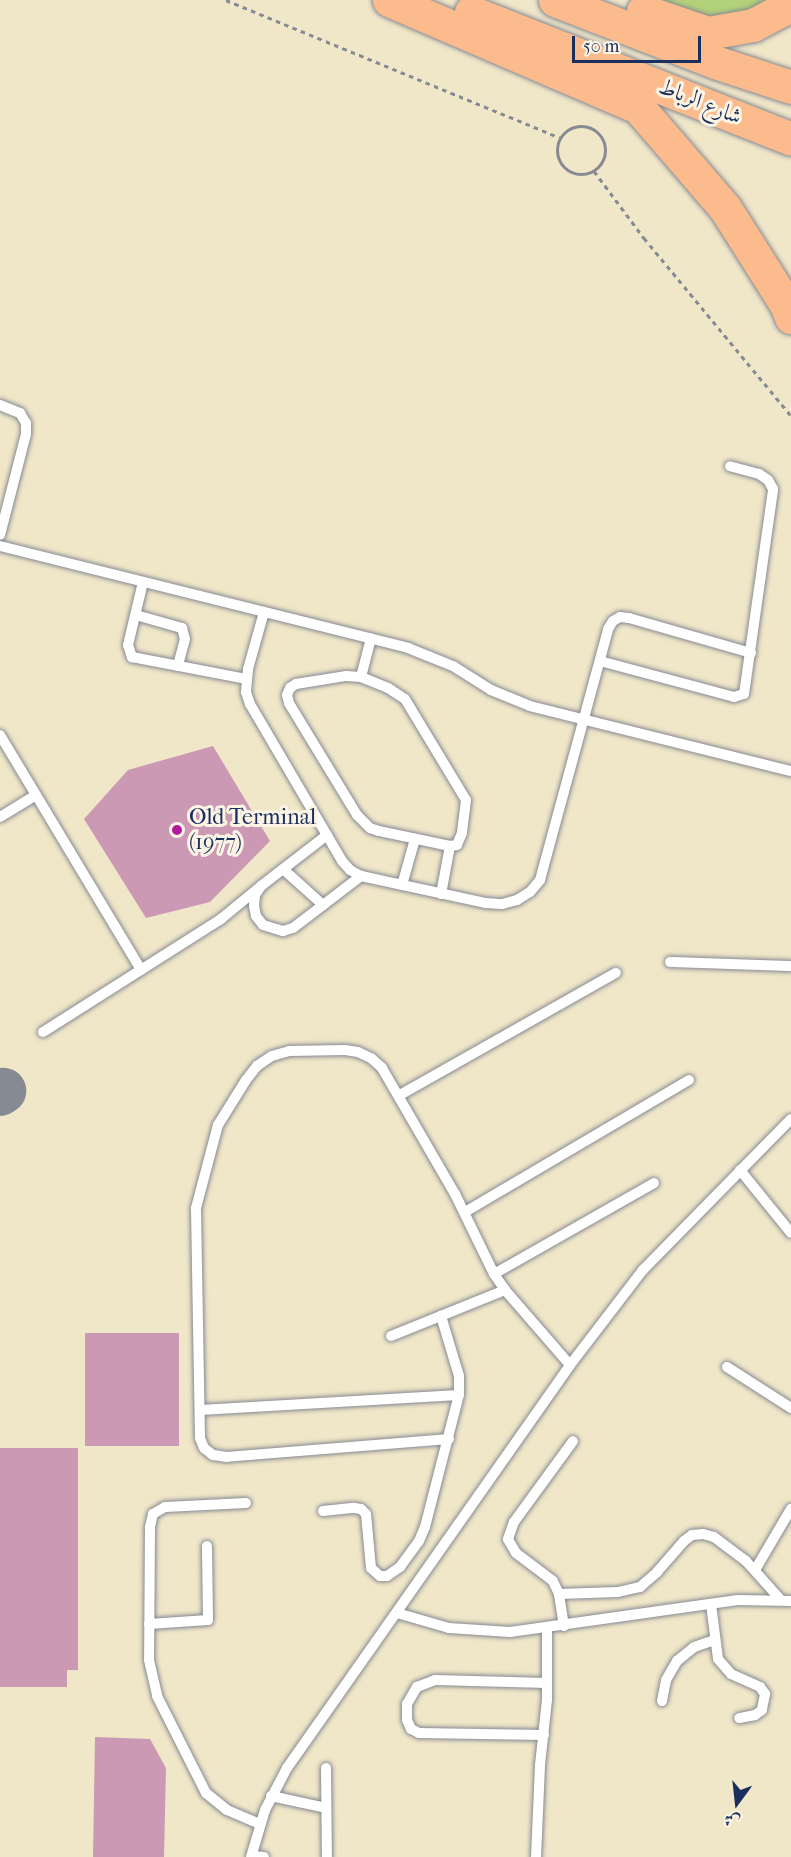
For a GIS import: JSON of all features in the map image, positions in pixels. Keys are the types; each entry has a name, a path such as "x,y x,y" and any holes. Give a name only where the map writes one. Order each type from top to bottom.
{"highway":[{"path":"389,0 638,107 725,208 787,306 791,317"},
{"name":"شارع الرباط","path":"441,0 791,139"},
{"name":"شارع الرباط","path":"555,0 716,62 791,87"},
{"path":"609,0 708,33 753,25 791,5"}],"lane":[{"path":"0,405 20,413 26,423 26,434 5,490 0,535"},
{"path":"600,661 739,697 745,689 773,489 768,480 759,474 730,466"},
{"path":"0,546 371,638 431,656 510,699 584,721 791,771"},
{"path":"143,582 129,645 132,657 246,679"},
{"path":"264,612 246,679 250,704 342,861 350,870 361,876 441,894 502,904 517,900 530,892 540,880 608,629 613,621 620,617 751,653"},
{"path":"136,615 182,628 185,639 178,666"},
{"path":"361,677 371,638"},
{"path":"334,676 361,677 397,691 405,699 463,793 466,806 462,833 457,845 450,846 379,831 363,822 289,703 287,695 290,688 297,684 334,676"},
{"path":"0,735 141,970"},
{"path":"0,817 36,795"},
{"path":"43,1032 221,919 327,835"},
{"path":"402,885 415,839"},
{"path":"441,894 450,846"},
{"path":"283,869 323,905"},
{"path":"261,886 255,895 256,916 263,925 272,930 282,931 293,928 361,876"},
{"path":"670,962 791,966"},
{"path":"400,1095 616,972"},
{"path":"449,1440 220,1456 213,1455 204,1448 200,1438 196,1208 215,1134 228,1108 257,1066 272,1056 316,1049 358,1052 371,1058 400,1095 465,1212 494,1274 505,1290 570,1365"},
{"path":"465,1212 689,1080"},
{"path":"264,1857 251,1857 271,1796 288,1768 570,1365 643,1270 788,1122 791,1110"},
{"path":"740,1170 787,1224 791,1233"},
{"path":"494,1274 654,1184"},
{"path":"391,1336 505,1290"},
{"path":"323,1511 354,1508 361,1509 366,1514 371,1568 374,1573 387,1576 400,1567 419,1541 449,1440 459,1395 459,1376 441,1316"},
{"path":"727,1367 791,1408"},
{"path":"200,1410 459,1395"},
{"path":"564,1626 559,1594 548,1575 516,1553 508,1539 514,1522 573,1441"},
{"path":"246,1503 165,1507 153,1514 150,1527 149,1660 153,1684 199,1782 216,1803 260,1824"},
{"path":"754,1570 791,1509"},
{"path":"559,1594 618,1592 640,1587 692,1535 714,1538 754,1570 786,1600"},
{"path":"149,1624 208,1620 207,1546"},
{"path":"397,1612 449,1628 477,1632 547,1629 738,1600 786,1600"},
{"path":"711,1604 718,1659 739,1679 760,1687 765,1694 762,1710 755,1715 739,1718"},
{"path":"536,1857 547,1683 547,1629"},
{"path":"662,1701 666,1680 677,1661 694,1647 714,1640"},
{"path":"544,1735 420,1733 411,1729 406,1713 410,1695 425,1682 547,1683"},
{"path":"326,1768 327,1857"},
{"path":"271,1796 326,1808"}],"path":[{"path":"226,0 560,138"},
{"path":"581,125 593,128 602,137 606,149 603,162 594,171 581,174 569,171 560,162 556,150 560,138 569,128 581,125"},
{"path":"594,171 644,238 791,416"}],"green space":[{"path":"650,0 791,0 731,29"}],"building":[{"name":"Old Terminal (1977)","path":"213,746 270,841 210,902 146,918 84,819 128,770"},
{"path":"85,1333 179,1333 179,1446 85,1446"},
{"path":"0,1448 78,1448 78,1670 67,1670 67,1687 0,1687"},
{"path":"95,1737 150,1739 166,1768 164,1857 93,1857"}],"place":[{"name":"Old Terminal (1977)","path":"177,830"}]}
